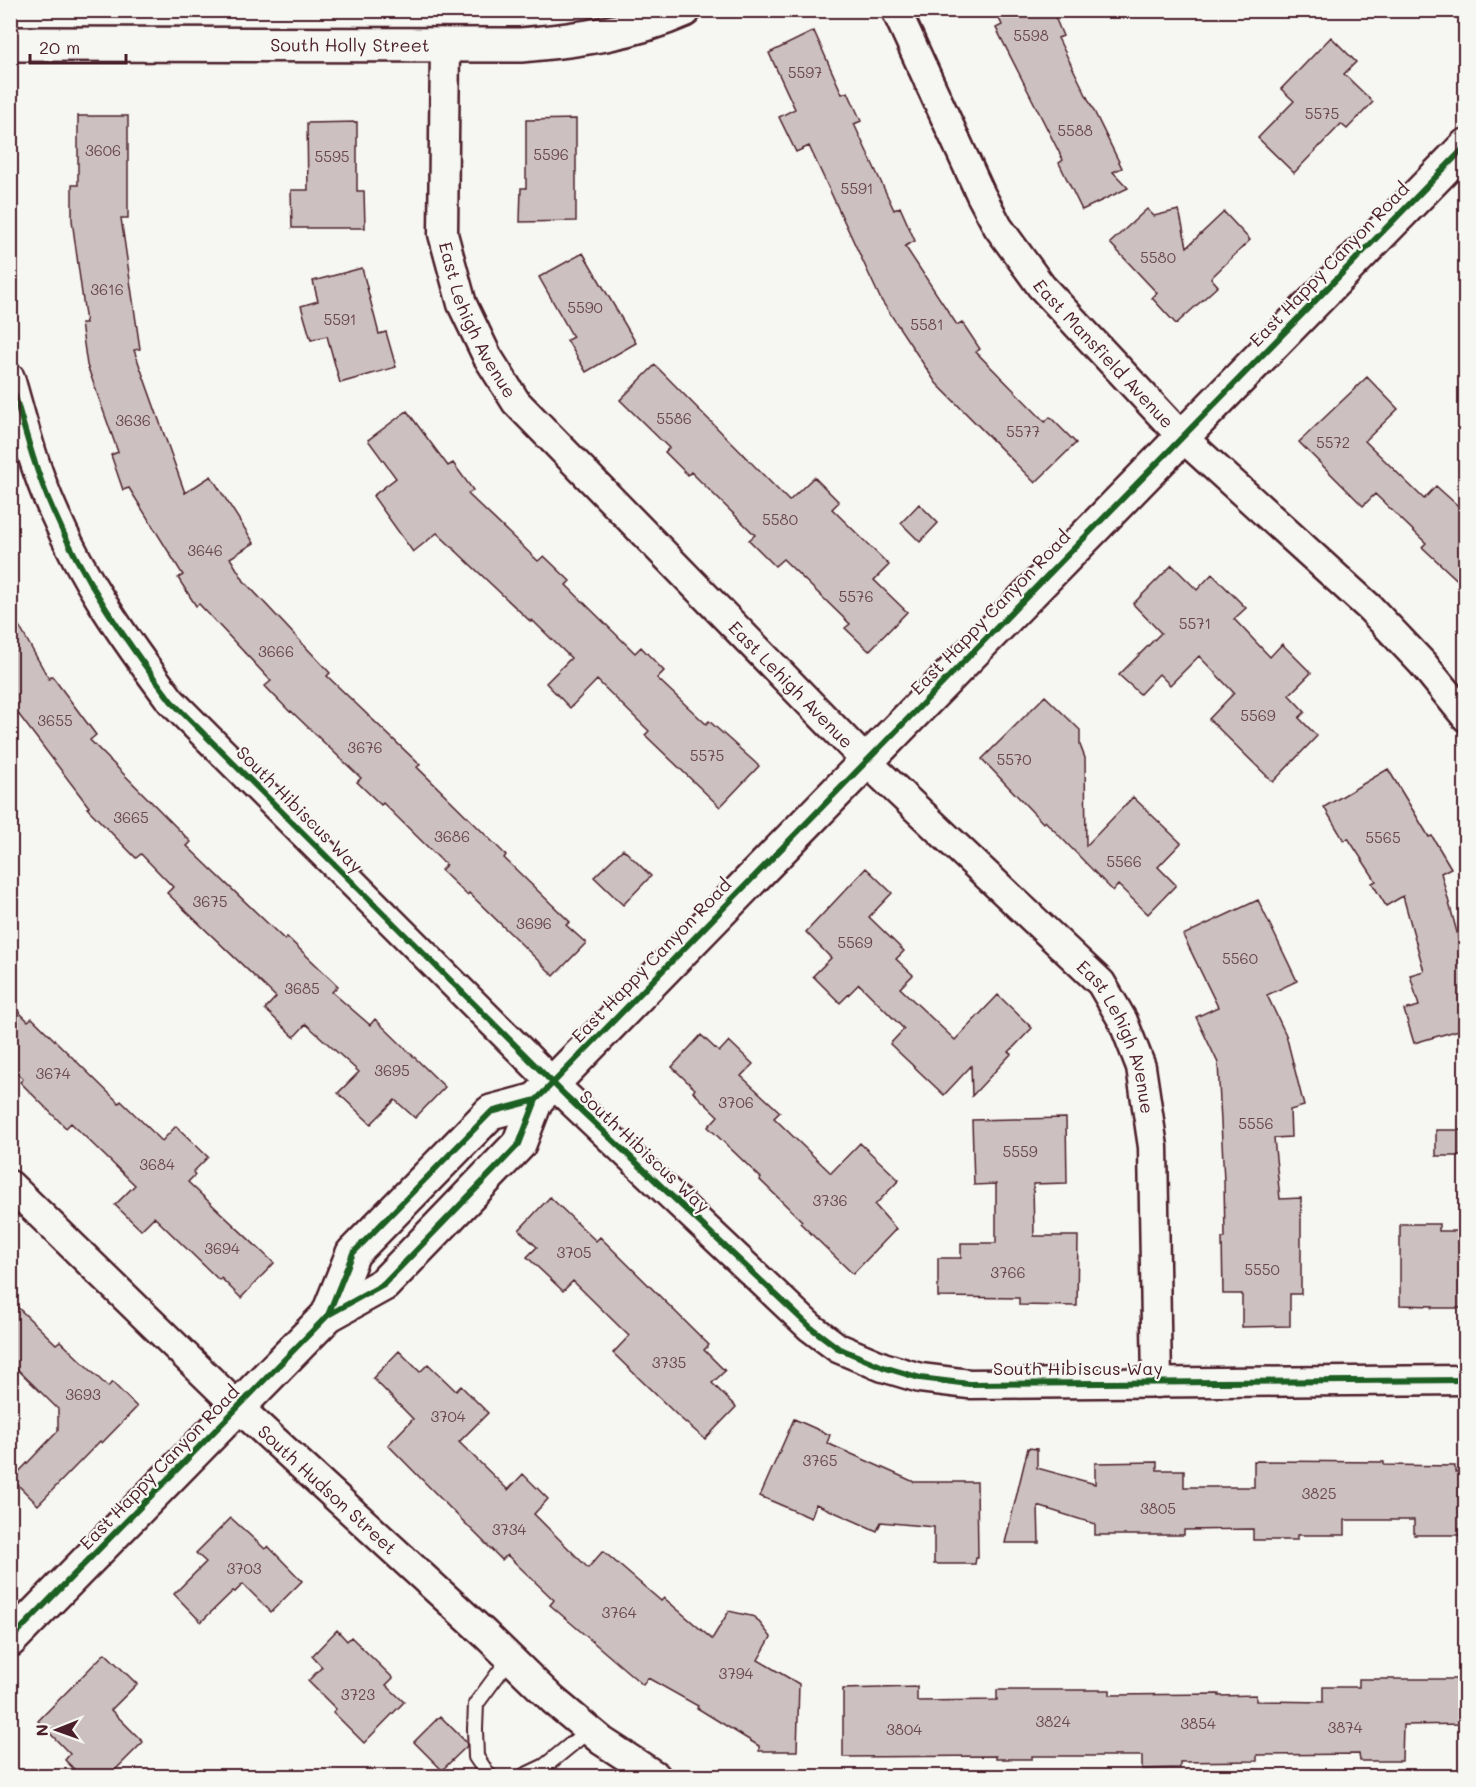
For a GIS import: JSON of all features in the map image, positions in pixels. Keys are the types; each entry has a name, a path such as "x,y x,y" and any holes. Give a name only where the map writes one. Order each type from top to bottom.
{"street":[{"name":"South Holly Street","path":"10,44 521,45 576,41 614,33 666,18 684,10"},
{"name":"East Mansfield Avenue","path":"896,10 981,195 998,227 1041,286 1074,324 1182,437 1370,608 1423,663 1466,717"},
{"name":"East Lehigh Avenue","path":"445,45 443,234 462,304 487,356 516,402 866,761 1101,983 1123,1021 1141,1067 1153,1147 1157,1383"},
{"name":"East Happy Canyon Road","path":"10,1640 328,1315 384,1284 400,1268 519,1144 544,1091 1466,146"},
{"name":"South Hibiscus Way","path":"10,378 31,450 52,510 84,573 125,639 171,701 544,1091 810,1327 838,1348 883,1367 920,1378 969,1384 1466,1380"},
{"name":"East Happy Canyon Road","path":"328,1315 353,1253 491,1112 544,1091"},
{"name":"South Hudson Street","path":"10,1185 238,1407 553,1700 602,1741 656,1776"}],"lane":[{"path":"489,1776 476,1757 476,1704 510,1658"},
{"path":"524,1776 545,1766 589,1730"}],"building":[{"path":"995,10 1052,10 1063,36 1058,38 1122,168 1113,172 1128,188 1082,210 1059,163 1063,160 996,28 1002,25"},
{"path":"814,31 842,94 848,92 861,121 854,124 894,210 900,207 915,241 905,246 957,325 962,322 980,349 976,352 1045,422 1050,417 1076,443 1035,483 936,383 881,300 809,146 796,152 779,117 795,109 769,53"},
{"path":"1331,37 1356,62 1344,74 1373,102 1347,129 1341,124 1294,173 1258,138 1294,101 1281,89"},
{"path":"78,116 128,116 128,218 121,218 140,349 134,350 185,493 211,476 254,543 230,558 244,581 330,673 327,676 420,765 417,767 506,855 504,858 570,922 566,925 586,943 554,976 469,893 467,895 441,870 446,865 383,803 381,805 357,782 361,778 265,686 271,681 199,604 196,606 178,578 183,575 129,488 123,490 111,455 118,452 87,365 81,323 86,323 72,220 72,185 78,185"},
{"path":"576,119 576,221 520,222 521,188 526,188 526,120"},
{"path":"357,122 357,191 364,191 365,228 292,228 291,190 308,190 307,123"},
{"path":"1147,209 1154,216 1179,210 1187,247 1224,212 1250,240 1211,278 1218,286 1176,324 1152,298 1157,293 1110,243"},
{"path":"583,253 636,343 586,372 567,340 573,337 539,277"},
{"path":"362,268 379,334 386,332 396,367 340,383 327,336 311,340 301,306 318,301 313,281"},
{"path":"655,365 789,501 814,477 839,502 832,509 889,565 874,580 907,612 869,651 845,628 850,624 783,559 775,566 749,540 755,535 691,472 688,475 665,452 669,448 620,400"},
{"path":"1367,377 1398,409 1365,441 1424,499 1436,486 1466,513 1466,588 1422,547 1426,543 1375,494 1363,506 1299,442"},
{"path":"407,411 448,466 453,463 473,490 468,494 538,561 544,556 570,581 566,585 635,653 641,647 664,671 657,678 706,724 709,721 759,766 720,807 645,735 649,731 597,680 570,708 546,683 571,658 437,533 413,552 373,496 396,478 368,440"},
{"path":"919,504 938,523 920,542 901,523"},
{"path":"1172,565 1197,590 1212,574 1246,608 1234,619 1270,657 1282,644 1311,673 1289,695 1305,712 1299,718 1317,736 1273,782 1209,719 1234,693 1199,656 1170,685 1159,674 1140,694 1119,675 1161,633 1133,604"},
{"path":"10,610 49,679 52,676 96,735 90,740 191,842 187,846 285,940 287,937 338,986 332,992 370,1025 375,1019 445,1087 415,1118 395,1100 371,1124 338,1093 359,1072 306,1024 294,1037 265,1009 276,997 167,893 173,887 141,854 136,858 87,808 89,807 10,703"},
{"path":"1045,696 1080,730 1080,745 1085,758 1086,846 1133,797 1181,843 1158,867 1176,885 1148,914 1118,885 1113,891 982,759"},
{"path":"1388,769 1429,837 1432,836 1451,868 1441,873 1459,940 1466,938 1466,1028 1414,1043 1404,1010 1419,1006 1410,975 1424,971 1403,896 1386,906 1372,883 1376,881 1348,838 1344,841 1324,807"},
{"path":"623,849 651,876 623,905 594,877"},
{"path":"866,868 892,893 869,917 904,951 896,959 913,975 900,988 955,1040 998,995 1032,1028 972,1096 971,1066 944,1095 890,1044 904,1029 859,984 840,1003 813,976 831,958 806,932"},
{"path":"1258,900 1297,981 1267,995 1286,1035 1304,1106 1290,1110 1291,1137 1274,1138 1280,1199 1301,1198 1301,1294 1290,1294 1290,1326 1242,1327 1242,1294 1223,1294 1224,1181 1218,1063 1196,1017 1218,1007 1183,935"},
{"path":"10,1003 28,1021 32,1018 119,1103 121,1101 162,1141 176,1126 208,1157 193,1172 195,1175 188,1182 274,1263 241,1298 221,1278 219,1280 154,1217 141,1230 115,1205 135,1185 71,1123 66,1128 20,1082 23,1079 10,1067"},
{"path":"701,1035 719,1052 729,1041 753,1064 741,1076 780,1112 774,1118 831,1173 860,1143 899,1180 875,1205 896,1229 853,1274 800,1223 802,1221 760,1180 761,1178 708,1127 718,1116 693,1092 695,1089 672,1067"},
{"path":"1066,1118 1067,1183 1033,1184 1034,1236 1078,1236 1077,1306 1019,1305 1019,1298 938,1297 938,1258 961,1258 961,1243 996,1243 996,1184 974,1185 972,1120"},
{"path":"1436,1130 1466,1130 1466,1156 1436,1156"},
{"path":"550,1197 596,1241 600,1237 709,1345 704,1350 725,1371 712,1383 736,1407 705,1439 613,1353 629,1336 573,1281 563,1291 527,1257 537,1247 519,1230"},
{"path":"1400,1224 1439,1224 1439,1231 1466,1231 1466,1308 1400,1305"},
{"path":"10,1300 56,1344 60,1341 108,1387 112,1382 137,1407 102,1443 100,1441 38,1505 12,1479 58,1431 58,1409 10,1362"},
{"path":"399,1351 420,1372 428,1364 456,1391 461,1386 488,1413 459,1442 508,1490 523,1474 548,1499 534,1514 588,1568 603,1551 661,1601 664,1598 712,1639 729,1611 755,1617 771,1637 758,1660 799,1684 797,1751 759,1751 759,1746 697,1708 698,1706 648,1678 643,1685 550,1605 554,1600 507,1555 502,1560 446,1504 388,1445 413,1419 373,1378"},
{"path":"794,1419 830,1435 827,1443 914,1482 977,1482 978,1558 975,1564 934,1564 934,1527 881,1522 877,1531 816,1504 811,1518 760,1496"},
{"path":"1028,1448 1037,1449 1037,1468 1095,1484 1095,1463 1157,1462 1157,1470 1184,1470 1184,1487 1254,1487 1254,1461 1384,1462 1384,1465 1455,1466 1455,1472 1466,1472 1466,1535 1414,1535 1414,1520 1345,1520 1345,1535 1297,1535 1297,1540 1253,1540 1253,1529 1184,1530 1184,1535 1095,1535 1095,1524 1038,1506 1039,1543 1005,1543"},
{"path":"231,1518 265,1549 268,1546 302,1581 271,1612 243,1584 201,1622 174,1594 206,1562 196,1553"},
{"path":"337,1630 347,1641 351,1637 393,1678 386,1685 404,1702 364,1743 333,1712 336,1709 308,1681 322,1667 312,1656"},
{"path":"105,1653 137,1684 111,1710 143,1742 109,1776 81,1776 65,1760 70,1754 38,1721"},
{"path":"1359,1679 1466,1679 1466,1724 1403,1725 1402,1761 1360,1761 1359,1754 1257,1755 1257,1761 1180,1762 1180,1768 1142,1769 1142,1756 1032,1756 1032,1759 996,1759 996,1756 843,1757 843,1689 917,1687 917,1701 997,1700 997,1690 1110,1690 1110,1695 1256,1695 1256,1701 1323,1702 1323,1687 1359,1687"},
{"path":"440,1716 466,1742 467,1746 442,1770 414,1742"}],"cycle path":[{"path":"10,1640 328,1315 384,1284 519,1144 536,1100 1466,146"},
{"path":"10,378 40,478 65,536 106,609 171,701 566,1096 810,1327 838,1348 883,1367 920,1378 969,1384 1466,1380"},
{"path":"328,1315 353,1253 491,1112 536,1100"}]}
